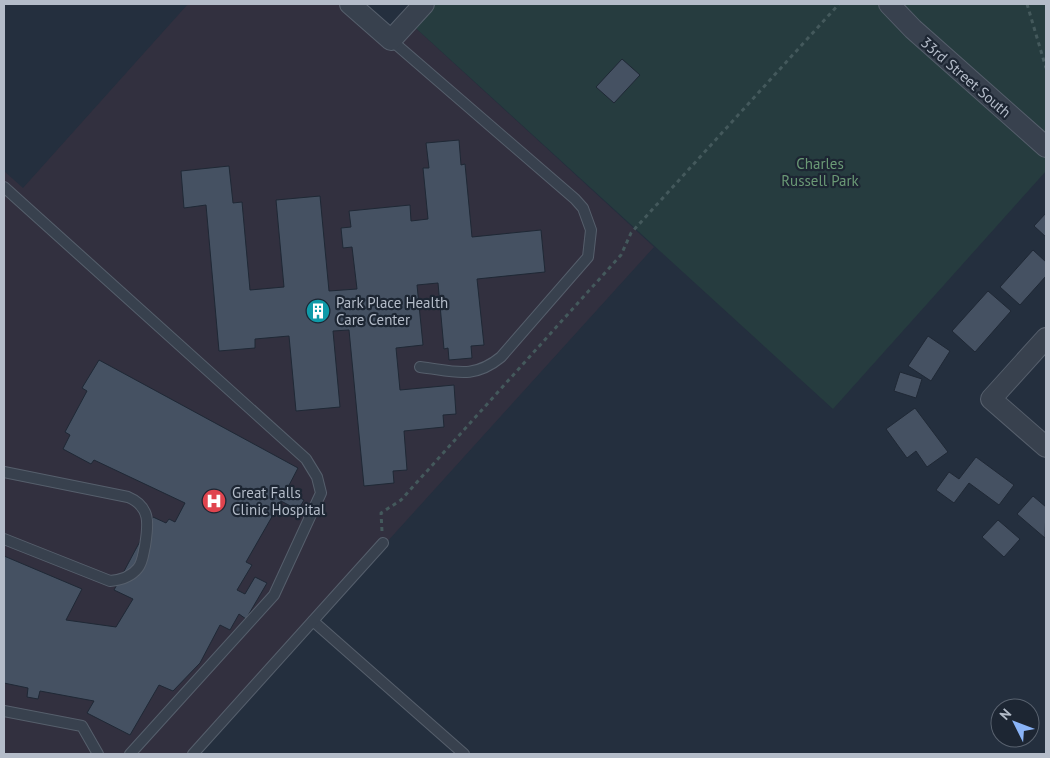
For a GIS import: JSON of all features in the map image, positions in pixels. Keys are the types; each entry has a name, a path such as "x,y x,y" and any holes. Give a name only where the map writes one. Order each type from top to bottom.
{"street":[{"path":"350,4 391,40 424,4"},
{"name":"33rd Street South","path":"889,4 913,29 1046,147"},
{"path":"1046,338 992,399 1046,447"}],"lane":[{"path":"391,40 575,199 588,218 591,230 588,257 501,358 487,369 474,373 420,367"},
{"path":"4,187 306,459 317,477 321,493 274,595 130,754"},
{"path":"4,472 135,500 145,511 148,526 142,561 137,570 120,580 110,581 4,538"},
{"path":"193,754 383,543"},
{"path":"313,621 464,754"},
{"path":"4,711 82,726 98,754"}],"path":[{"path":"383,543 381,513 408,493 621,255 631,234 839,4"},
{"path":"1027,4 1046,68"}],"shaded area":[{"name":"Great Falls Clinic Hospital","path":"188,4 350,4 391,40 408,21 654,247 195,754 4,754 4,171 23,188"}],"green space":[{"name":"Charles Russell Park","path":"424,4 1046,4 1046,171 833,409 408,21"}],"building":[{"path":"622,59 640,75 614,103 596,87"},
{"name":"Park Place Health Care Center","path":"459,140 461,165 465,164 472,237 541,230 545,272 477,279 484,345 471,346 472,358 449,360 448,348 444,349 438,283 417,285 423,345 396,348 400,390 454,385 456,414 443,415 444,427 404,431 407,470 393,471 394,483 364,486 349,330 333,331 340,407 296,411 289,336 255,339 255,348 219,351 206,205 184,208 181,171 229,166 233,203 242,202 250,290 284,287 276,200 320,196 329,291 357,289 352,247 343,248 341,228 351,227 349,211 410,205 411,221 428,219 423,168 429,168 426,143"},
{"path":"1046,213 1046,237 1034,226"},
{"path":"1033,250 1046,262 1046,276 1020,305 1000,287"},
{"path":"988,291 1011,311 975,352 952,331"},
{"path":"928,336 950,351 931,381 908,366"},
{"path":"99,360 298,468 286,491 304,500 298,510 281,501 246,562 252,565 237,590 245,594 255,577 267,583 246,619 239,614 230,630 220,625 200,663 173,691 159,685 130,735 87,713 94,701 40,691 38,699 27,697 28,688 4,683 4,556 82,589 66,620 116,627 133,599 114,590 153,517 166,523 169,519 175,522 185,503 94,460 91,464 63,449 70,435 65,432 87,391 82,388"},
{"path":"900,372 922,379 916,398 894,391"},
{"path":"915,408 948,452 927,467 916,451 907,458 886,429"},
{"path":"976,457 1014,485 999,505 969,483 954,503 936,490 949,472 959,479"},
{"path":"1033,496 1046,507 1045,538 1017,514"},
{"path":"998,520 1020,539 1004,557 982,537"}],"place":[{"name":"Park Place Health Care Center","path":"318,311"},
{"name":"Great Falls Clinic Hospital","path":"214,501"}]}
